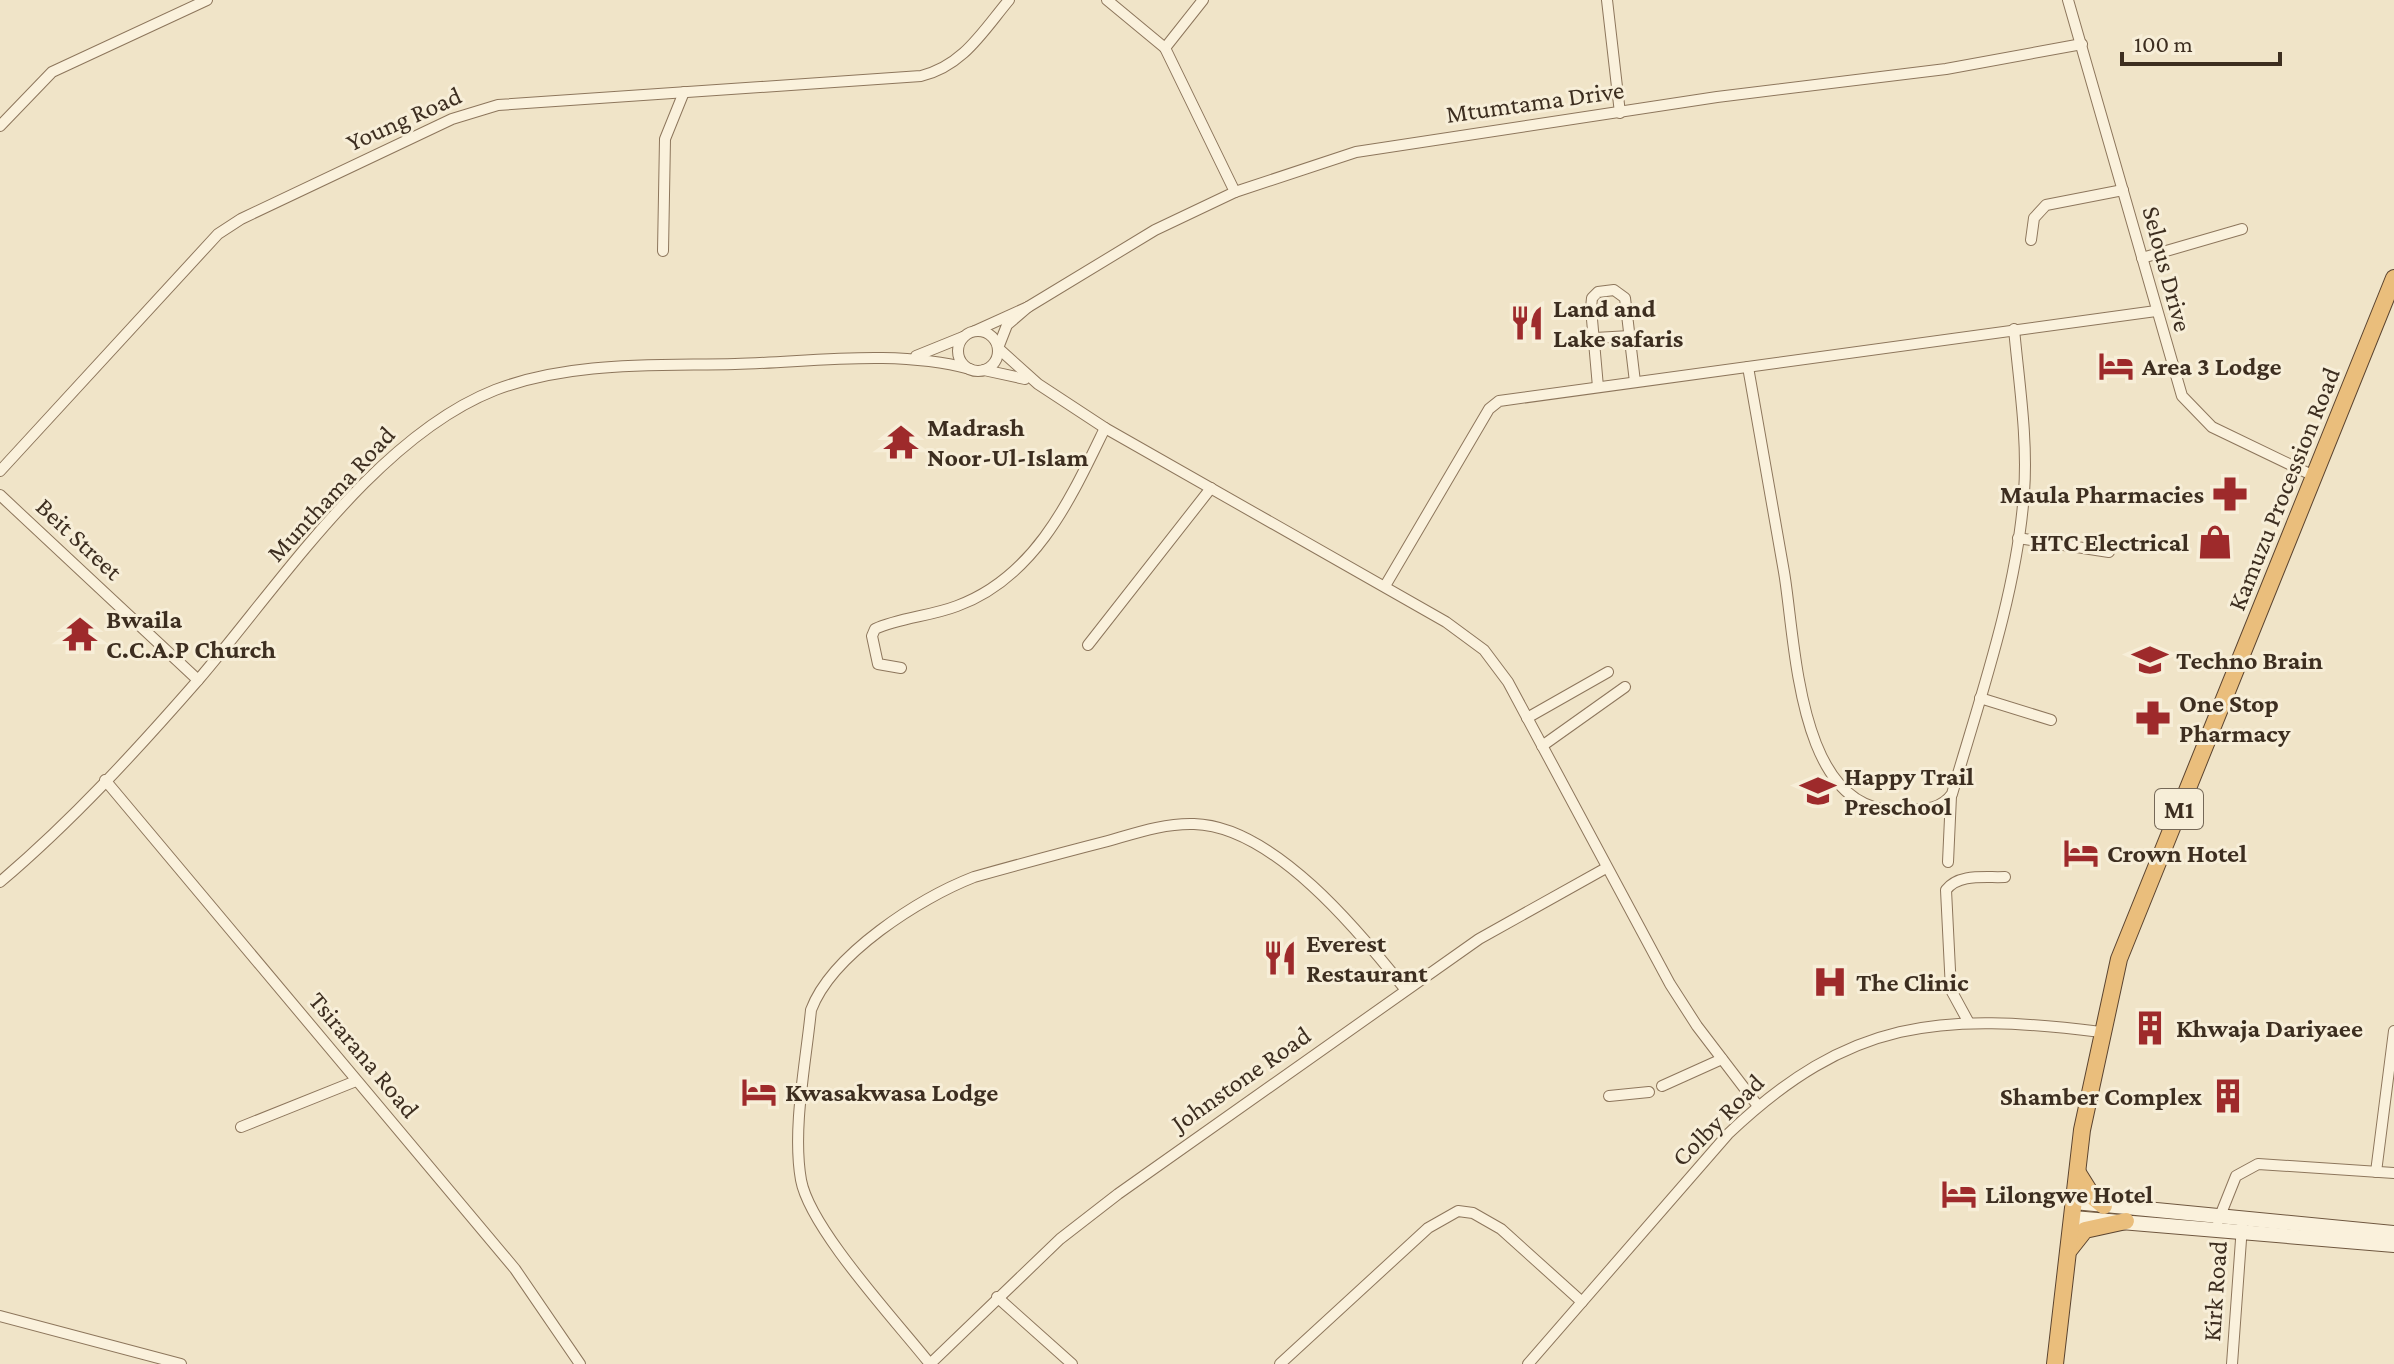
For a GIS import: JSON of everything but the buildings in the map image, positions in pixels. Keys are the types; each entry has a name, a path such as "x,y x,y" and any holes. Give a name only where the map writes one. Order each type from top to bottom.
{"highway":[{"name":"Kamuzu Procession Road","path":"2055,1364 2078,1173 2101,1032 2128,932 2316,477 2394,278"},
{"path":"2078,1173 2093,1197 2104,1206"},
{"path":"2068,1251 2085,1230 2126,1221"}],"main road":[{"path":"2074,1210 2104,1206 2216,1224"},
{"path":"2074,1210 2126,1221 2394,1233"},
{"path":"2242,1226 2394,1245"}],"street":[{"path":"0,126 52,72 207,0"},
{"name":"Young Road","path":"0,471 198,254 241,219 468,112 507,105 908,78 933,73 960,57 1009,0"},
{"path":"1107,0 1165,48 1235,192"},
{"path":"1165,48 1203,0"},
{"path":"1607,0 1620,113"},
{"name":"Selous Drive","path":"2068,0 2177,385 2198,416 2265,454 2316,477"},
{"name":"Mtumtama Drive","path":"1028,307 1155,230 1235,192 1356,152 1946,69 2082,44"},
{"path":"663,251 665,139 684,92"},
{"path":"2031,240 2034,218 2046,205 2123,190"},
{"path":"2142,258 2242,229"},
{"path":"1598,387 1592,298 1598,292 1614,290 1625,298 1635,382"},
{"path":"906,359 1028,307"},
{"path":"984,370 995,362 1007,325 1028,307"},
{"path":"1385,586 1489,409 1509,398 2156,311"},
{"path":"1948,862 1952,794 1980,698 2018,538 2025,461 2014,329"},
{"path":"975,331 988,333 998,348 1038,384 1105,428 1385,586 1446,622 1484,650 1508,682 1670,984 1758,1106"},
{"path":"1595,338 1630,336"},
{"path":"963,337 958,351 970,369"},
{"path":"906,359 1012,373 1038,384"},
{"name":"Munthama Road","path":"0,882 48,841 198,680 261,602 388,460 428,426 474,399 523,381 609,367 906,359"},
{"path":"1748,367 1787,588 1801,695 1823,755 1840,785 1864,805 1877,810 1934,808 1941,806 1952,794"},
{"path":"901,668 878,664 872,636 875,629 958,606 1007,575 1036,549 1056,524 1105,428"},
{"path":"1088,645 1211,488"},
{"name":"Beit Street","path":"0,495 198,680"},
{"path":"2018,538 2109,552"},
{"path":"1527,718 1608,672"},
{"path":"1542,746 1625,687"},
{"path":"1980,698 2051,720"},
{"name":"Tsirarana Road","path":"105,780 529,1286 580,1364"},
{"path":"930,1364 815,1217 804,1191 799,1166 811,1010 816,995 833,971 903,913 945,888 974,877 1164,826 1204,824 1243,836 1273,855 1317,892 1405,989"},
{"name":"Johnstone Road","path":"930,1364 997,1297 1089,1215 1405,989 1509,920 1606,868"},
{"path":"1969,1023 1951,990 1946,890 1954,882 1965,878 2005,877"},
{"name":"Colby Road","path":"1528,1364 1728,1134 1758,1106 1808,1069 1848,1048 1922,1026 2006,1022 2101,1032"},
{"path":"2376,1172 2394,1031"},
{"path":"1662,1086 1722,1059"},
{"path":"241,1127 356,1081"},
{"path":"1609,1096 1649,1092"},
{"path":"2216,1224 2236,1176 2258,1164 2394,1173"},
{"path":"1280,1364 1428,1228 1458,1211 1473,1213 1501,1229 1582,1302"},
{"name":"Kirk Road","path":"2232,1364 2242,1226"},
{"path":"997,1297 1072,1364"},
{"path":"0,1316 181,1364"}],"place":[{"name":"Land and Lake safaris","path":"1527,323"},
{"name":"Area 3 Lodge","path":"2116,366"},
{"name":"Madrash Noor-Ul-Islam","path":"901,442"},
{"name":"Maula Pharmacies","path":"2230,494"},
{"name":"HTC Electrical","path":"2215,542"},
{"name":"Bwaila C.C.A.P Church","path":"80,634"},
{"name":"Techno Brain","path":"2150,660"},
{"name":"One Stop Pharmacy","path":"2153,718"},
{"name":"Happy Trail Preschool","path":"1818,791"},
{"name":"Crown Hotel","path":"2081,853"},
{"name":"Everest Restaurant","path":"1280,958"},
{"name":"The Clinic","path":"1830,982"},
{"name":"Khwaja Dariyaee","path":"2150,1028"},
{"name":"Kwasakwasa Lodge","path":"759,1092"},
{"name":"Shamber Complex","path":"2228,1096"},
{"name":"Lilongwe Hotel","path":"1959,1194"}]}
